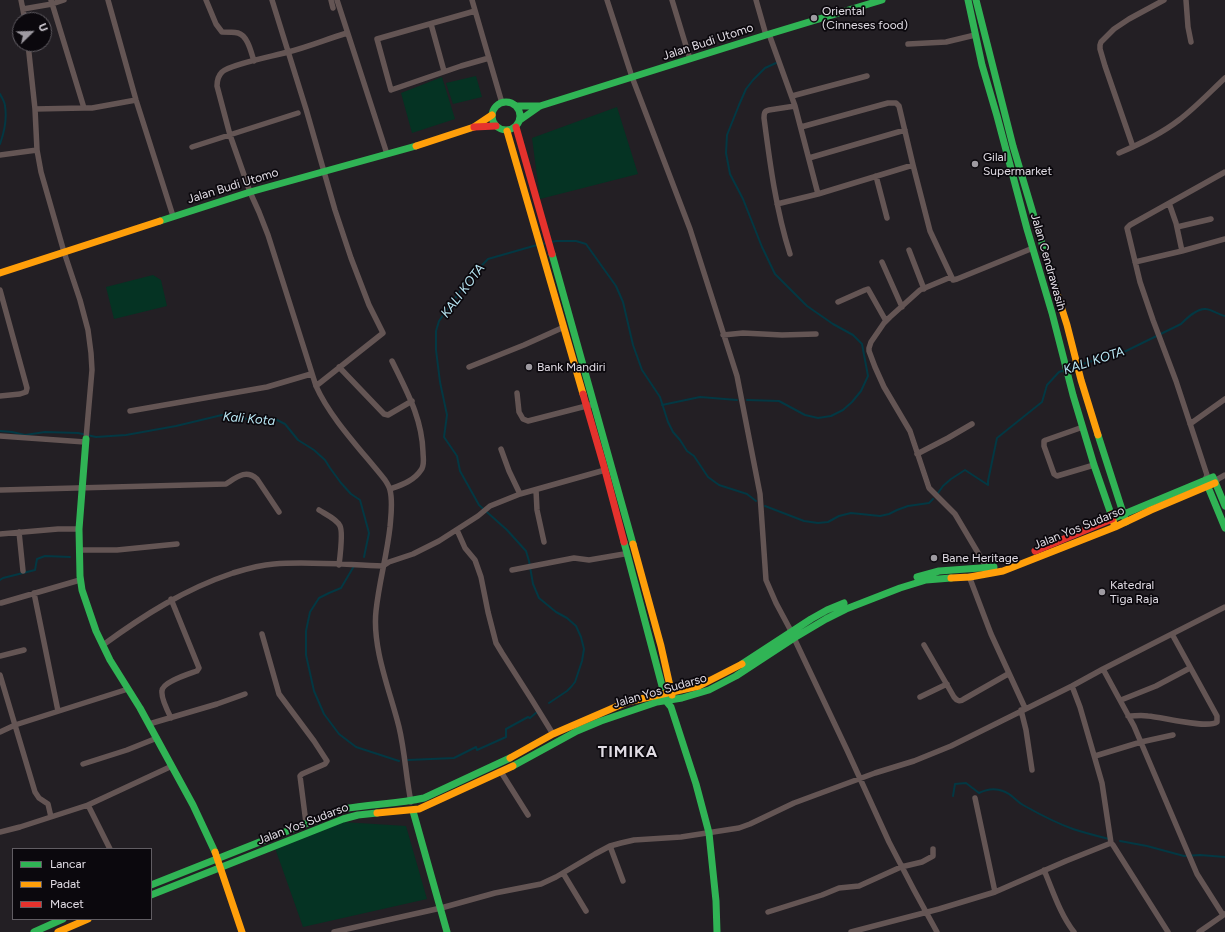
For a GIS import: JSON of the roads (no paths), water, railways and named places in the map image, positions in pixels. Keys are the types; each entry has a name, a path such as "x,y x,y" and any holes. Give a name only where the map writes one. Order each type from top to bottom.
{"main road":[{"name":"Jalan Budi Utomo","path":"517,106 540,106 882,0"},
{"name":"Jalan Cendrawasih","path":"968,0 982,66 1052,313 1078,411 1094,466 1115,527"},
{"name":"Jalan Cendrawasih","path":"976,0 1013,146 1113,484 1126,522"},
{"path":"518,124 512,130 508,131 499,129 493,122 492,115 497,105 508,102 517,106 520,113 518,124 550,242 605,470 626,552 668,692"},
{"name":"Jalan Budi Utomo","path":"518,124 540,106"},
{"name":"Jalan Budi Utomo","path":"474,127 492,115"},
{"name":"Jalan Budi Utomo","path":"0,272 250,192 387,154 474,127 496,126"},
{"path":"508,131 564,327 590,405 661,646 670,702 696,784 709,833 716,901 717,932"},
{"path":"1005,148 1013,146"},
{"path":"1052,313 1062,309"},
{"path":"1078,411 1090,406"},
{"path":"86,440 79,529 80,580 96,631 110,660 150,724 193,805 218,858 242,932"},
{"path":"1211,480 1225,506"},
{"path":"1211,480 1225,528"},
{"name":"Jalan Yos Sudarso","path":"152,895 343,819 413,810 427,806 450,794 501,772 589,726 657,702 670,702 702,692 736,676 827,610 887,586 931,572 968,570 1000,566 1077,532 1211,480"},
{"name":"Jalan Yos Sudarso","path":"152,885 343,809 410,801 434,794 494,766 553,734 628,702 699,686 730,671 792,635 846,609 900,588 926,580 970,577 1003,571 1115,527 1211,480"},
{"path":"413,810 447,932"},
{"path":"34,932 61,920"},
{"path":"58,932 86,920"}],"street":[{"path":"21,0 24,12"},
{"path":"23,9 64,0"},
{"path":"108,0 136,100 173,216"},
{"path":"206,0 216,24 222,32 240,34 244,36 254,61"},
{"path":"272,0 335,210 369,305 383,333 316,386"},
{"path":"331,0 333,8"},
{"path":"337,0 387,154"},
{"path":"472,0 502,103"},
{"path":"607,0 632,77 690,229 737,376 760,494 766,580 901,867 937,932"},
{"path":"672,0 690,59"},
{"path":"756,0 792,96 818,194"},
{"path":"1133,147 1105,66 1100,45 1107,35 1119,26 1164,0"},
{"path":"1186,0 1187,22 1191,42"},
{"path":"51,2 84,108"},
{"path":"475,11 376,39 391,90 444,71 489,58"},
{"path":"431,24 444,71"},
{"path":"347,32 288,52 228,69 222,72 217,79 218,93 230,135 272,249 316,386 322,399 336,419 390,489 391,516 387,550 376,613 377,644 399,729 410,801 413,810"},
{"path":"908,44 946,42 975,35"},
{"path":"0,436 86,440 92,370 88,330 41,172 37,150 35,109 29,52"},
{"path":"792,96 867,76"},
{"path":"1119,153 1133,147 1178,121 1225,78"},
{"path":"35,109 92,108 136,100"},
{"path":"801,127 892,102 896,103 899,106 930,231 951,277 954,280 957,279 1033,248"},
{"path":"790,254 783,230 770,165 764,114 769,110 795,106"},
{"path":"192,147 298,113"},
{"path":"809,158 905,130"},
{"path":"1,155 37,150"},
{"path":"778,204 818,194 913,165"},
{"path":"1225,172 1127,228 1144,295 1211,480 1225,475"},
{"path":"876,176 887,218"},
{"path":"1169,203 1177,227 1182,251"},
{"path":"1177,227 1211,219"},
{"path":"1135,262 1225,239"},
{"path":"909,250 924,288"},
{"path":"882,262 902,307"},
{"path":"951,277 924,288 917,293 886,321 871,342 869,351 884,387 910,431 929,488 955,514 987,568"},
{"path":"0,290 27,388 26,392 20,394 0,396"},
{"path":"838,302 868,290 886,321"},
{"path":"469,367 564,327"},
{"path":"724,335 743,333 782,335 816,334"},
{"path":"390,489 413,479 418,475 423,466 423,442 421,429 412,401 392,362"},
{"path":"339,367 384,414 388,415 412,401"},
{"path":"130,411 267,387 312,374"},
{"path":"518,393 519,412 523,419 528,421 590,405"},
{"path":"1190,424 1225,399"},
{"path":"917,454 972,424"},
{"path":"1083,427 1046,440 1044,441 1044,446 1054,474 1057,476 1094,466"},
{"path":"501,449 520,494"},
{"path":"103,645 136,621 191,589 216,579 248,568 273,564 383,566 389,562 413,554 439,541 478,516 486,508 520,494 605,470"},
{"path":"1,490 226,484 249,473 257,479 280,512"},
{"path":"536,490 537,510 544,542"},
{"path":"319,510 337,522 340,526 341,546 339,565"},
{"path":"0,534 79,529"},
{"path":"457,530 465,548 475,560 481,577 496,642 553,734"},
{"path":"19,532 23,570"},
{"path":"80,550 117,550 177,544"},
{"path":"512,570 574,558 588,560 624,554 626,552"},
{"path":"968,570 982,613 1023,709 1032,770"},
{"path":"1,603 80,580"},
{"path":"34,593 58,711"},
{"path":"171,718 161,692 163,687 168,683 197,671 199,668 172,600"},
{"path":"334,932 441,908 495,893 541,884 610,846 634,840 709,833 739,828 750,824 794,804 874,773 914,761 951,746 1072,686 1102,669 1225,607"},
{"path":"262,634 279,694 314,740 327,761 326,764 300,776 306,823"},
{"path":"1128,716 1146,715 1176,721 1206,724 1214,724 1217,722 1217,716 1172,634"},
{"path":"924,645 956,699 960,701 1008,674"},
{"path":"0,656 24,650"},
{"path":"1120,700 1156,686 1190,668"},
{"path":"1102,669 1120,700 1141,742 1197,874 1224,915 1199,932"},
{"path":"0,675 35,792 39,798 48,804 51,817"},
{"path":"920,697 947,684"},
{"path":"1072,686 1102,783 1111,844 1168,932"},
{"path":"0,732 15,724 128,689"},
{"path":"150,724 245,694"},
{"path":"1094,756 1141,742 1173,735"},
{"path":"82,764 127,750 157,738"},
{"path":"0,832 20,827 88,804 172,766"},
{"path":"501,772 528,815"},
{"path":"975,798 995,892"},
{"path":"88,804 110,848"},
{"path":"851,932 995,892 1044,870 1111,844"},
{"path":"610,846 623,881"},
{"path":"768,912 839,888 859,886 901,867 922,862 933,856 933,849"},
{"path":"1044,870 1061,911 1074,932"},
{"path":"563,873 586,911"}],"waterway":[{"path":"747,400 779,401 805,415 818,418 831,416 843,410 852,402 861,391 868,376 862,344 853,335 833,324 807,306 775,274 762,247 743,199 730,174 726,153 727,135 739,105 746,89 753,80 765,68 776,63"},
{"name":"Kali Kota","path":"0,94 6,111 4,130 0,144"},
{"name":"KALI KOTA","path":"542,244 556,241 576,241 586,244 616,286 623,302 633,345 642,370 660,397 668,422 673,432 687,451 694,456 708,477 719,485 747,494 756,501"},
{"name":"KALI KOTA","path":"537,245 488,259 468,280 439,321 436,331 436,350 440,382 447,415 444,437 457,456 460,471 479,505 507,530 526,551 533,584 539,598 576,626 581,637 584,649 582,661 575,682 567,691 549,703"},
{"name":"KALI KOTA","path":"1079,365 1126,351 1181,324 1199,310 1208,309 1225,316"},
{"name":"KALI KOTA","path":"938,493 951,479 965,470 988,485 997,438 1042,402 1047,385 1059,372 1075,367"},
{"path":"662,405 700,397 737,400"},
{"name":"Kali Kota","path":"0,431 25,435 45,432 78,433 96,437 126,435 176,426 222,415 254,420 275,419 285,424 298,440 314,450 325,460 341,483 351,494 360,500 369,533 364,557"},
{"name":"KALI KOTA","path":"765,506 804,521 818,523 828,522 839,516 851,513 880,516 908,506 929,503 933,499"},
{"path":"0,580 35,570 37,559 45,556 70,557"},
{"name":"KALI KOTA","path":"354,566 341,588 319,598 310,612 306,631 306,655 314,691 324,714 339,734 356,747 399,761"},
{"name":"KALI KOTA","path":"408,760 454,758 476,747 477,750 506,737 506,729 528,717 530,718 537,712"},
{"path":"953,796 955,784 966,783 979,793 991,789 997,789 1006,792 1023,805 1054,821 1073,829 1109,839"},
{"path":"1120,841 1147,846 1184,856 1200,855 1225,857"}],"place":[{"name":"Oriental (Cinneses food)","path":"814,18"},
{"name":"Gilal Supermarket","path":"975,164"},
{"name":"Bank Mandiri","path":"529,367"},
{"name":"Bane Heritage","path":"934,558"},
{"name":"Katedral Tiga Raja","path":"1102,592"}],"district":[{"name":"TIMIKA","path":"628,752"}]}
